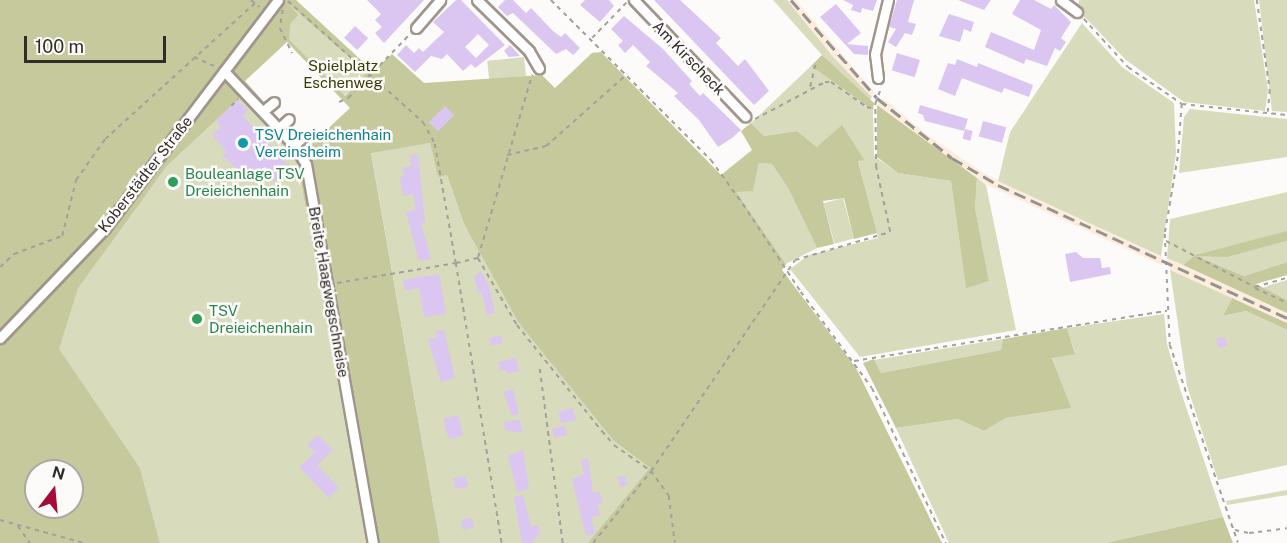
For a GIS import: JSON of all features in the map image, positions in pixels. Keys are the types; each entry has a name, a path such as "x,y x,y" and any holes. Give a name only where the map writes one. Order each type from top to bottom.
{"street":[{"name":"Koberstädter Straße","path":"0,338 105,228 278,0"},
{"path":"416,28 440,0"},
{"path":"477,0 529,51 539,68"},
{"name":"Am Kirscheck","path":"634,0 745,116"},
{"path":"878,78 875,54 888,0"},
{"path":"1061,0 1077,12"},
{"name":"Breite Haagwegschneise","path":"224,71 294,144 306,164 373,543"},
{"path":"263,111 274,102"},
{"path":"279,128 289,118"},
{"path":"294,144 304,136"}],"path":[{"path":"0,267 14,254 62,236 76,180 105,139 255,3 251,0"},
{"path":"292,53 280,28 287,0 423,122 435,144 502,543"},
{"path":"551,0 628,74 711,160 786,270 854,361 887,415 946,543"},
{"path":"590,39 629,0"},
{"path":"1257,0 1270,90 1268,113"},
{"path":"1077,12 1128,67 1182,104 1287,115"},
{"path":"339,102 348,98 416,28"},
{"path":"193,57 224,71"},
{"path":"810,88 815,65"},
{"path":"539,68 531,76 478,258 517,325 602,431 614,445 651,471 669,496 675,543"},
{"path":"507,155 546,146 628,74"},
{"path":"745,116 756,119 810,88 831,82 867,107 875,109"},
{"path":"593,543 651,471 786,270 806,254 890,232 876,168 875,109 880,90"},
{"path":"1182,104 1165,241 1170,345 1238,543"},
{"path":"1165,241 1287,303"},
{"path":"327,285 478,258"},
{"path":"1254,287 1287,278"},
{"path":"854,361 1168,311"},
{"path":"540,369 563,543"},
{"path":"0,520 84,543"},
{"path":"18,526 30,543"},
{"path":"1233,529 1249,533 1287,528"}],"shaded area":[{"path":"787,0 796,0 874,92 872,97 834,58"},
{"path":"883,98 926,134 985,174 1161,256 1162,265 987,185 877,105"},
{"path":"1167,258 1287,313 1287,323 1170,270"}],"green space":[{"path":"0,0 296,0 373,71 392,54 424,83 542,75 555,88 592,53 601,52 721,175 752,150 741,131 751,123 764,136 797,131 817,147 842,125 864,160 858,161 877,233 854,239 844,198 823,201 834,244 817,248 788,188 772,164 759,163 753,191 736,192 786,264 782,270 856,368 942,543 588,543 650,468 614,441 519,323 464,224 447,175 438,177 430,143 371,153 440,543 368,543 296,156 241,97 167,166 78,288 59,349 140,468 160,543 0,543","holes":["288,3 366,73 345,96 289,39 290,24 298,15","287,42 350,108 306,149 245,81"]},
{"path":"773,0 787,0 834,58 872,97 870,100 822,55"},
{"path":"1079,0 1254,0 1268,90 1265,111 1184,102 1126,60 1078,10"},
{"path":"1259,0 1287,0 1287,112 1272,111"},
{"name":"Spielplatz Eschenweg","path":"288,2 366,74 344,96 289,39"},
{"path":"1082,23 1122,67 1174,103 1176,154 1161,256 998,181 1010,132"},
{"path":"822,55 874,103 873,110 811,66"},
{"path":"524,57 526,76 489,80 487,61"},
{"path":"811,66 873,110 874,156 898,173 951,181 966,287 989,281 975,208 977,178 986,185 1016,330 860,357 790,269 809,255 878,238 858,160 863,160 817,147 797,131 764,136 751,123"},
{"name":"TSV Dreieichenhain","path":"241,97 296,156 368,543 160,543 140,468 58,349 77,288 167,166"},
{"path":"877,105 977,178 975,208 989,281 966,288 951,181 898,173 877,157"},
{"path":"1190,109 1287,119 1287,157 1179,173 1184,117"},
{"path":"430,143 438,176 447,175 464,224 483,255 614,441 651,469 588,543 440,543 371,152"},
{"path":"759,163 772,164 788,188 817,248 786,264 735,191 753,191"},
{"path":"1287,192 1287,232 1199,254 1228,257 1287,241 1287,262 1244,276 1195,255 1183,265 1167,258 1170,219"},
{"path":"843,198 854,239 835,244 824,203"},
{"path":"1287,231 1287,241 1228,257 1197,256 1244,276 1287,262 1287,275 1256,284 1287,300 1287,313 1183,265 1195,255"},
{"path":"1170,270 1232,298 1223,316 1246,311 1287,330 1287,465 1218,480 1187,386"},
{"path":"1287,280 1287,300 1263,288 1270,285"},
{"path":"1232,298 1287,323 1287,330 1246,311 1223,316"},
{"path":"1164,314 1167,344 1180,389 1223,517 1105,543 949,543 896,428 958,419 984,431 1006,418 1070,408 1052,357 1075,353 1067,328"},
{"path":"1067,328 1075,354 1052,358 1071,408 1006,418 984,431 958,419 896,428 863,363 874,359 881,373 1001,350 1003,339"},
{"path":"1003,339 1001,350 881,373 874,360"},
{"path":"1287,490 1287,495 1227,505 1226,501"},
{"path":"1223,517 1233,543 1105,543"}],"building":[{"path":"367,0 424,0 384,43 375,33 382,27 375,20 381,14"},
{"path":"456,0 461,0 505,45 475,68 471,64 463,71 447,54 442,59 431,56 415,72 397,55 406,45 414,53 419,48 423,52 444,32 433,22","holes":["478,34 489,45 476,58 465,47"]},
{"path":"505,0 513,0 526,13 531,8 553,31 561,37 565,33 580,48 573,55 566,49 556,54 513,13 507,16 498,7"},
{"path":"585,0 609,0 614,6 600,22 580,5"},
{"path":"654,0 680,0 721,38 716,43 738,66 745,59 769,91 754,105"},
{"path":"843,0 877,0 873,11 862,8 861,13 851,10 853,5"},
{"path":"897,0 914,0 908,22 916,24 912,35 905,33 896,47 888,42 896,29 889,27"},
{"path":"958,0 991,0 984,10"},
{"path":"1020,0 1034,0 1051,9 1054,5 1071,22 1061,38 1066,42 1060,51 1055,48 1047,66 1026,59 1024,64 985,47 991,32 1034,50 1041,30 1012,14"},
{"path":"836,4 861,33 847,44 868,46 868,55 854,54 820,17"},
{"path":"949,14 974,22 971,32 964,29 960,42 939,36"},
{"path":"624,16 663,49 692,81 689,84 700,96 703,93 741,130 718,147 699,120 674,96 678,93 646,66 650,62 633,45 625,53 618,45 623,41 611,29"},
{"path":"355,26 368,38 357,50 344,38"},
{"path":"510,45 520,56 509,57 504,51"},
{"path":"897,53 920,60 915,77 892,70"},
{"path":"957,59 977,67 978,63 1033,85 1029,97 1004,88 1002,93 962,78 955,96 938,89 948,63 955,65"},
{"name":"TSV Dreieichenhain Vereinsheim","path":"238,100 248,111 243,116 289,167 274,182 262,169 249,180 222,155 226,151 212,135 221,127 216,120"},
{"path":"920,105 968,119 964,131 925,121 923,115 918,113"},
{"path":"445,106 454,115 438,131 429,122"},
{"path":"983,121 1006,127 1002,143 979,136"},
{"path":"965,129 973,131 970,141 963,139"},
{"path":"418,154 425,223 421,223 431,259 419,261 406,212 416,209 413,194 403,196 400,177 404,176 402,168 411,166 410,156"},
{"path":"1076,252 1083,258 1100,258 1102,268 1110,267 1111,274 1070,282 1065,254"},
{"path":"481,272 489,286 495,313 487,315 482,293 478,293 474,276"},
{"path":"439,274 446,314 424,317 419,288 405,291 403,280"},
{"path":"444,330 455,377 441,383 428,339 437,338 436,331"},
{"path":"501,335 503,343 491,346 489,338"},
{"path":"1225,337 1227,346 1218,348 1216,339"},
{"path":"516,358 519,371 507,374 506,369 500,371 498,362"},
{"path":"513,389 519,414 512,416 503,392"},
{"path":"573,408 576,420 561,423 558,412"},
{"path":"458,415 463,435 449,439 443,419"},
{"path":"520,420 523,433 505,430 504,422"},
{"path":"565,426 567,435 554,438 552,429"},
{"path":"318,435 333,450 317,465 339,488 329,498 299,467 315,453 307,445"},
{"path":"523,450 529,489 517,492 508,456"},
{"path":"588,458 593,493 600,492 603,503 597,504 600,515 591,517 595,534 586,536 572,479 584,474 581,460"},
{"path":"466,476 468,487 455,489 453,478"},
{"path":"626,476 627,485 620,487 618,477"},
{"path":"523,495 531,527 538,525 540,533 532,543 522,543 514,497"},
{"path":"472,518 474,528 463,530 461,520"}],"railway":[{"path":"791,0 877,98 952,158 998,185 1287,318"}],"place":[{"name":"TSV Dreieichenhain Vereinsheim","path":"243,143"},
{"name":"Bouleanlage TSV Dreieichenhain","path":"173,182"},
{"name":"TSV Dreieichenhain","path":"197,319"}]}
